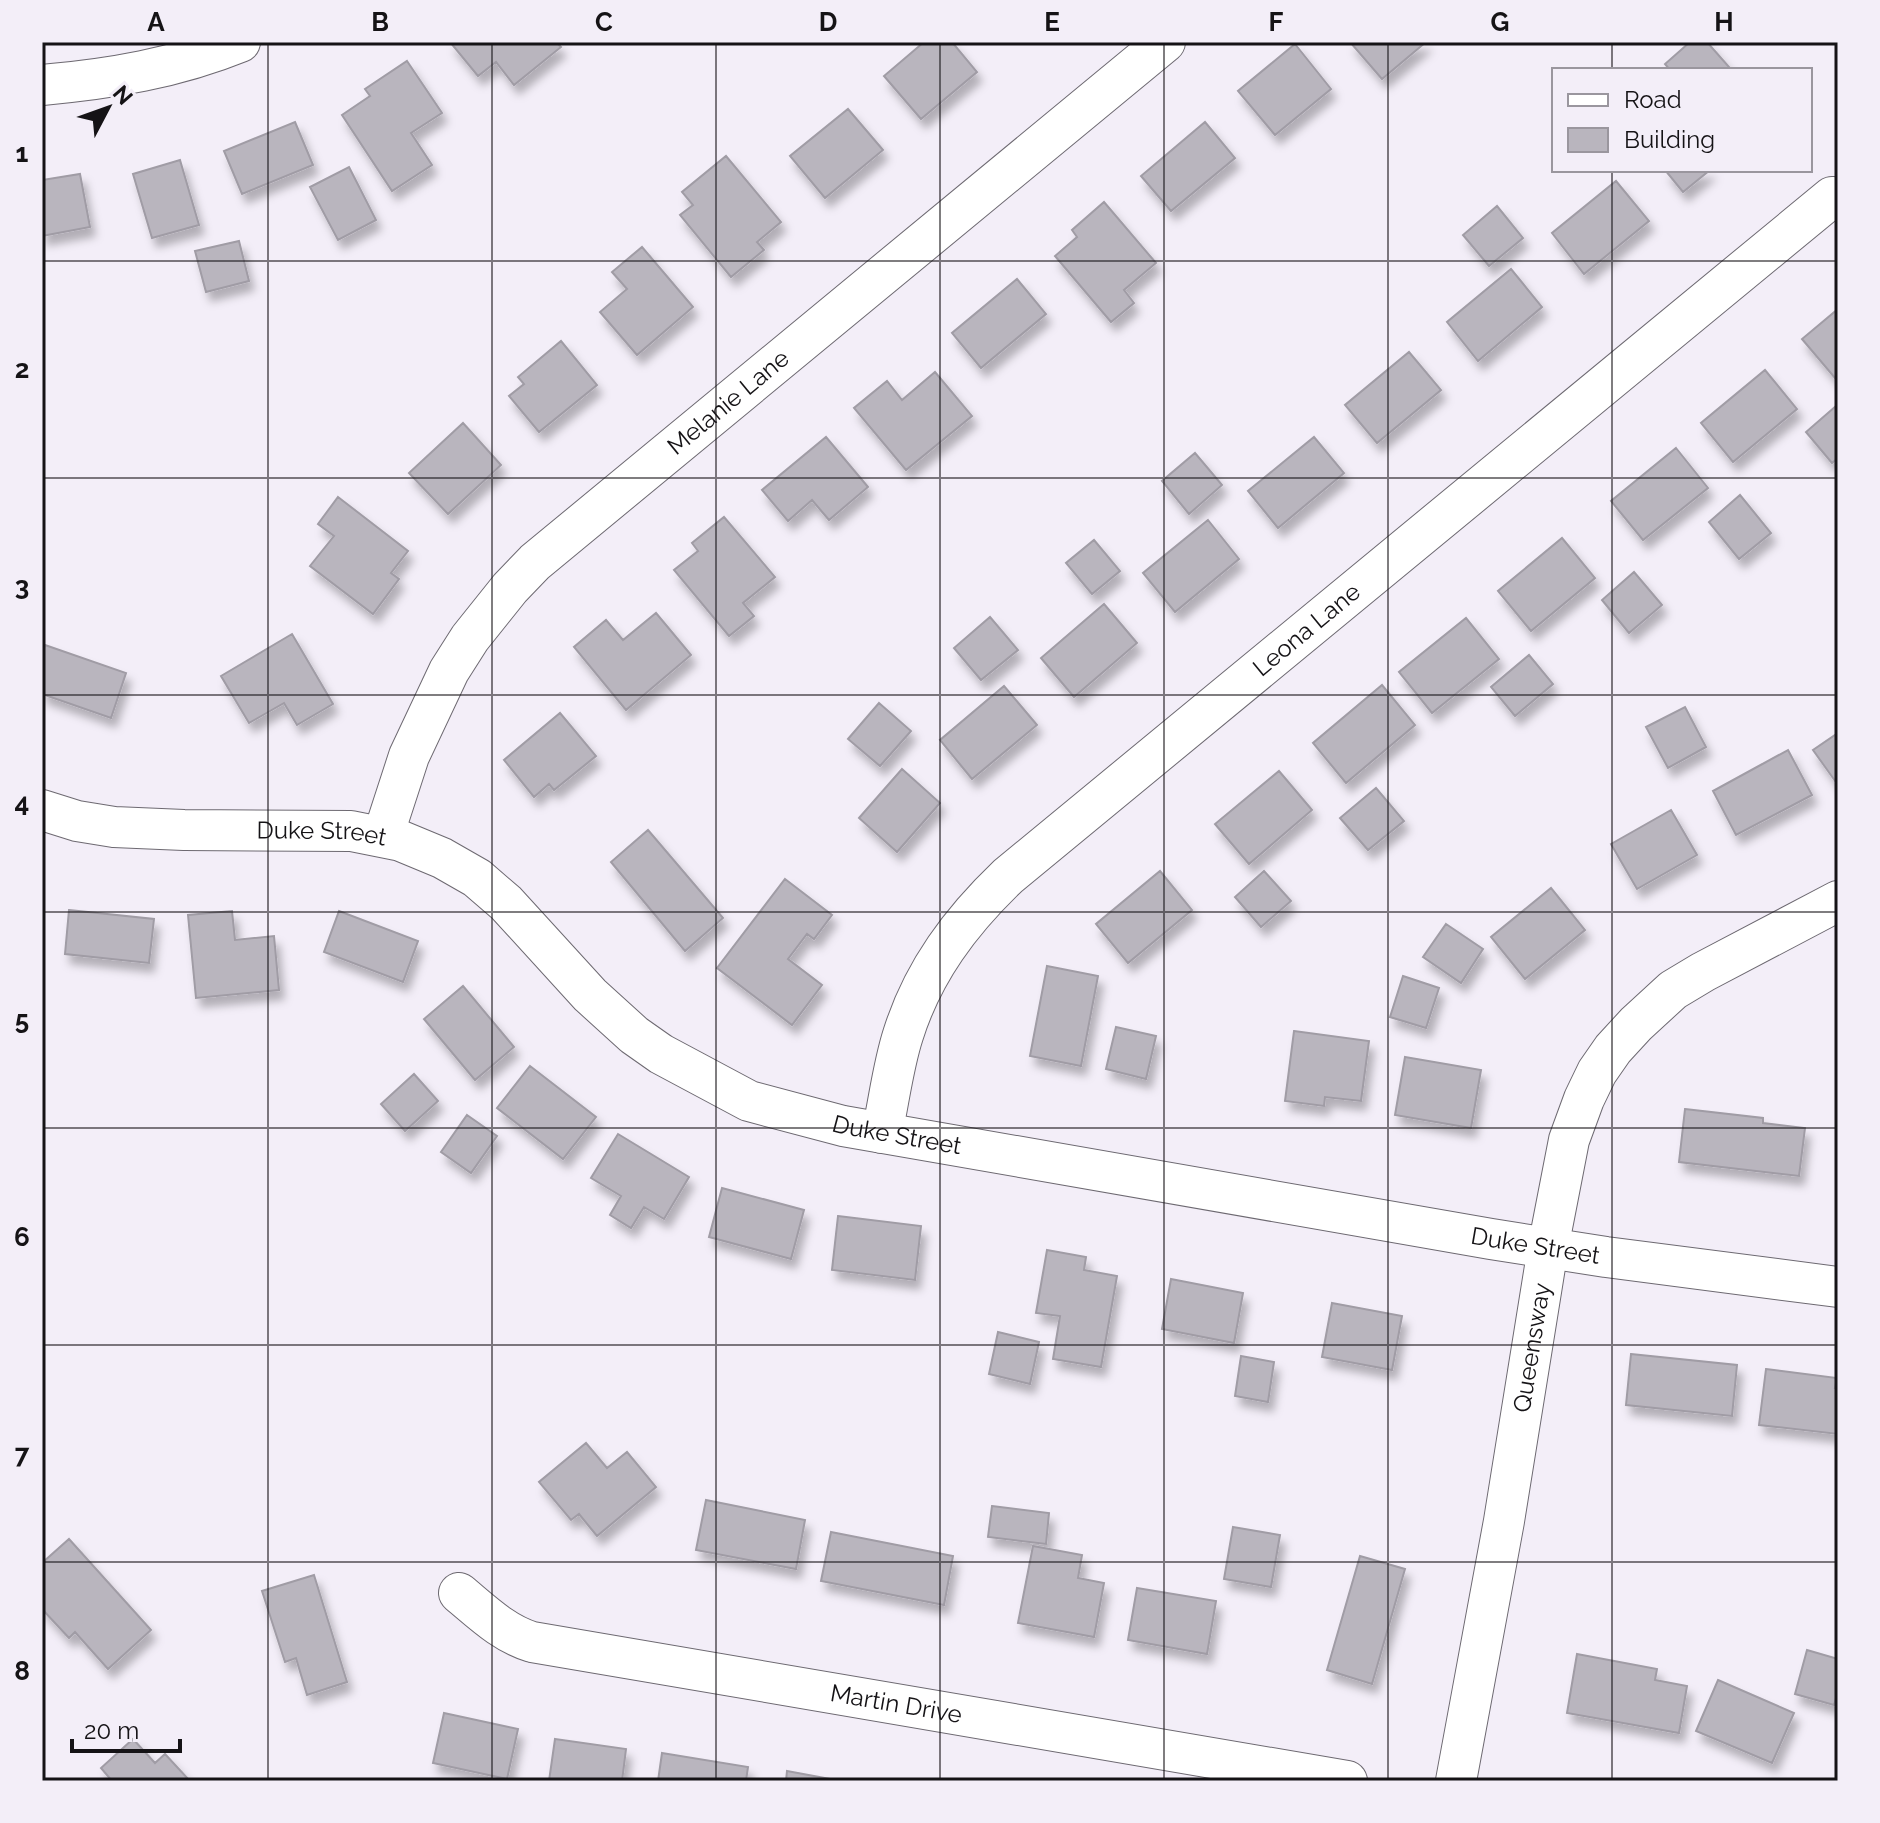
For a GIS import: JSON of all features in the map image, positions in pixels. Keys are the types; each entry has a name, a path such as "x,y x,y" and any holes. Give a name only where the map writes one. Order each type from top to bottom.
{"street":[{"path":"42,85 90,81 149,70 240,42"},
{"name":"Melanie Lane","path":"383,836 409,756 449,671 470,638 535,562 1165,42"},
{"name":"Leona Lane","path":"882,1133 902,1037 914,1004 953,936 978,905 1032,855 1832,197"},
{"name":"Duke Street","path":"42,810 77,821 114,827 351,831 401,841 442,858 477,878 506,903 590,995 634,1035 661,1054 749,1101 843,1126 1475,1237 1838,1287"},
{"name":"Queensway","path":"1456,1781 1504,1521 1548,1248 1569,1140 1584,1099 1613,1049 1673,990 1838,901"},
{"name":"Martin Drive","path":"459,1593 497,1626 532,1642 1347,1781"}],"building":[{"path":"450,42 556,42 561,47 514,85 496,62 478,76"},
{"path":"924,42 952,42 977,72 921,119 884,76"},
{"path":"1350,42 1426,42 1382,79"},
{"path":"1690,42 1707,42 1729,67 1668,68 1665,64"},
{"path":"1295,44 1331,89 1275,135 1238,91"},
{"path":"407,61 442,113 411,133 432,165 392,191 342,115 370,96 365,89"},
{"path":"848,109 883,150 825,198 790,156"},
{"path":"295,122 313,165 242,194 224,151"},
{"path":"1205,122 1235,158 1171,211 1141,176"},
{"path":"726,156 781,222 757,242 764,250 731,277 680,215 693,205 682,192"},
{"path":"180,160 199,225 152,238 133,174"},
{"path":"349,167 376,220 338,240 310,187"},
{"path":"1667,172 1708,172 1683,192"},
{"path":"80,174 90,227 42,236 42,180"},
{"path":"1616,181 1649,221 1584,274 1552,233"},
{"path":"1104,202 1156,263 1124,290 1134,303 1111,322 1055,256 1077,237 1072,230"},
{"path":"1497,206 1523,238 1489,266 1463,235"},
{"path":"239,241 249,281 206,292 195,251"},
{"path":"642,247 693,307 637,355 600,312 627,289 612,272"},
{"path":"1511,269 1542,307 1478,361 1447,322"},
{"path":"1017,279 1046,314 981,368 952,333"},
{"path":"1838,309 1838,375 1835,378 1802,339"},
{"path":"561,341 597,385 539,432 509,396 524,384 518,377"},
{"path":"1409,352 1441,390 1377,443 1345,405"},
{"path":"1765,370 1797,409 1733,462 1701,423"},
{"path":"935,372 972,416 906,470 854,408 887,381 902,400"},
{"path":"1836,406 1838,458 1832,463 1806,432"},
{"path":"463,423 501,465 448,514 409,473"},
{"path":"826,437 868,487 829,520 812,500 788,521 762,490"},
{"path":"1314,437 1344,473 1278,528 1248,491"},
{"path":"1676,448 1708,488 1643,540 1611,501"},
{"path":"1195,453 1222,485 1189,514 1162,481"},
{"path":"1740,495 1771,533 1739,559 1709,522"},
{"path":"338,497 408,551 391,573 399,579 373,614 310,566 334,536 318,524"},
{"path":"724,517 775,577 743,603 754,616 729,636 674,570 698,551 692,543"},
{"path":"1208,520 1239,559 1175,612 1143,573"},
{"path":"1562,538 1595,578 1531,631 1498,591"},
{"path":"1094,540 1120,571 1092,594 1066,563"},
{"path":"1634,572 1662,605 1629,633 1602,600"},
{"path":"1104,604 1137,643 1074,697 1041,658"},
{"path":"656,613 691,655 626,710 574,647 606,620 623,640"},
{"path":"990,617 1018,650 981,680 954,648"},
{"path":"1466,618 1499,659 1432,713 1399,672"},
{"path":"292,634 333,704 297,725 284,703 249,723 221,676"},
{"path":"45,645 126,673 111,718 42,694"},
{"path":"1529,655 1553,684 1515,716 1491,687"},
{"path":"1382,685 1415,725 1346,783 1313,743"},
{"path":"1004,686 1037,725 972,779 940,740"},
{"path":"879,703 911,731 880,766 848,739"},
{"path":"1685,707 1706,747 1668,768 1646,727"},
{"path":"560,713 596,756 554,790 549,784 534,797 504,760"},
{"path":"1838,733 1838,785 1813,750"},
{"path":"1788,750 1812,795 1736,835 1713,791"},
{"path":"902,769 940,803 897,852 859,818"},
{"path":"1279,771 1312,810 1249,864 1215,824"},
{"path":"1376,788 1404,821 1368,850 1340,818"},
{"path":"1671,810 1697,855 1637,889 1611,844"},
{"path":"648,830 723,918 685,951 611,862"},
{"path":"1160,871 1192,910 1128,963 1096,924"},
{"path":"1264,871 1291,901 1261,927 1235,897"},
{"path":"785,879 832,915 814,939 807,934 788,959 822,985 792,1025 717,968"},
{"path":"1551,888 1585,930 1525,979 1491,937"},
{"path":"69,910 154,919 149,963 65,954"},
{"path":"232,911 235,940 274,936 279,990 196,998 188,915"},
{"path":"339,911 418,941 403,982 324,952"},
{"path":"1446,924 1483,949 1461,983 1423,957"},
{"path":"1047,966 1098,976 1081,1066 1030,1056"},
{"path":"1403,976 1439,988 1426,1028 1390,1017"},
{"path":"463,986 514,1047 475,1080 424,1019"},
{"path":"1116,1027 1156,1036 1146,1079 1106,1069"},
{"path":"1294,1031 1369,1041 1361,1101 1325,1097 1324,1106 1285,1101"},
{"path":"1405,1057 1481,1070 1471,1128 1395,1115"},
{"path":"530,1066 596,1117 563,1159 497,1108"},
{"path":"414,1074 438,1101 405,1131 381,1104"},
{"path":"1685,1109 1763,1118 1763,1123 1805,1128 1799,1176 1679,1162"},
{"path":"467,1115 497,1136 471,1173 441,1152"},
{"path":"618,1134 689,1177 664,1219 644,1207 631,1228 610,1215 621,1196 591,1178"},
{"path":"722,1188 804,1210 791,1259 709,1237"},
{"path":"838,1216 921,1226 915,1280 832,1270"},
{"path":"1047,1250 1086,1257 1084,1270 1117,1276 1101,1367 1053,1359 1060,1316 1036,1313"},
{"path":"1171,1279 1243,1293 1234,1343 1162,1329"},
{"path":"1332,1303 1402,1316 1392,1370 1322,1357"},
{"path":"998,1332 1039,1342 1030,1384 989,1374"},
{"path":"1631,1354 1737,1365 1732,1416 1626,1405"},
{"path":"1241,1356 1274,1362 1268,1402 1235,1396"},
{"path":"1766,1369 1837,1378 1838,1434 1759,1425"},
{"path":"586,1443 607,1468 627,1452 656,1487 597,1536 579,1514 571,1520 539,1482"},
{"path":"706,1500 805,1520 796,1569 696,1550"},
{"path":"992,1506 1049,1513 1046,1544 988,1537"},
{"path":"1233,1527 1280,1535 1271,1587 1224,1579"},
{"path":"831,1532 953,1556 944,1605 821,1581"},
{"path":"69,1539 151,1630 108,1669 75,1632 69,1638 42,1609 42,1563"},
{"path":"1033,1546 1082,1555 1078,1578 1104,1583 1094,1637 1018,1623"},
{"path":"1360,1556 1405,1569 1372,1684 1327,1670"},
{"path":"314,1575 347,1682 307,1695 296,1658 285,1662 262,1591"},
{"path":"1137,1588 1216,1601 1207,1654 1128,1640"},
{"path":"1807,1650 1838,1659 1838,1691 1834,1705 1795,1694"},
{"path":"1577,1654 1657,1669 1655,1680 1687,1686 1679,1733 1567,1713"},
{"path":"1718,1680 1794,1713 1772,1763 1696,1731"},
{"path":"444,1713 518,1729 507,1779 433,1763"},
{"path":"133,1739 155,1763 165,1754 190,1781 112,1781 101,1768"},
{"path":"555,1739 626,1749 622,1781 549,1781"},
{"path":"662,1753 748,1767 746,1781 658,1781"},
{"path":"787,1771 841,1781 786,1781"}]}
